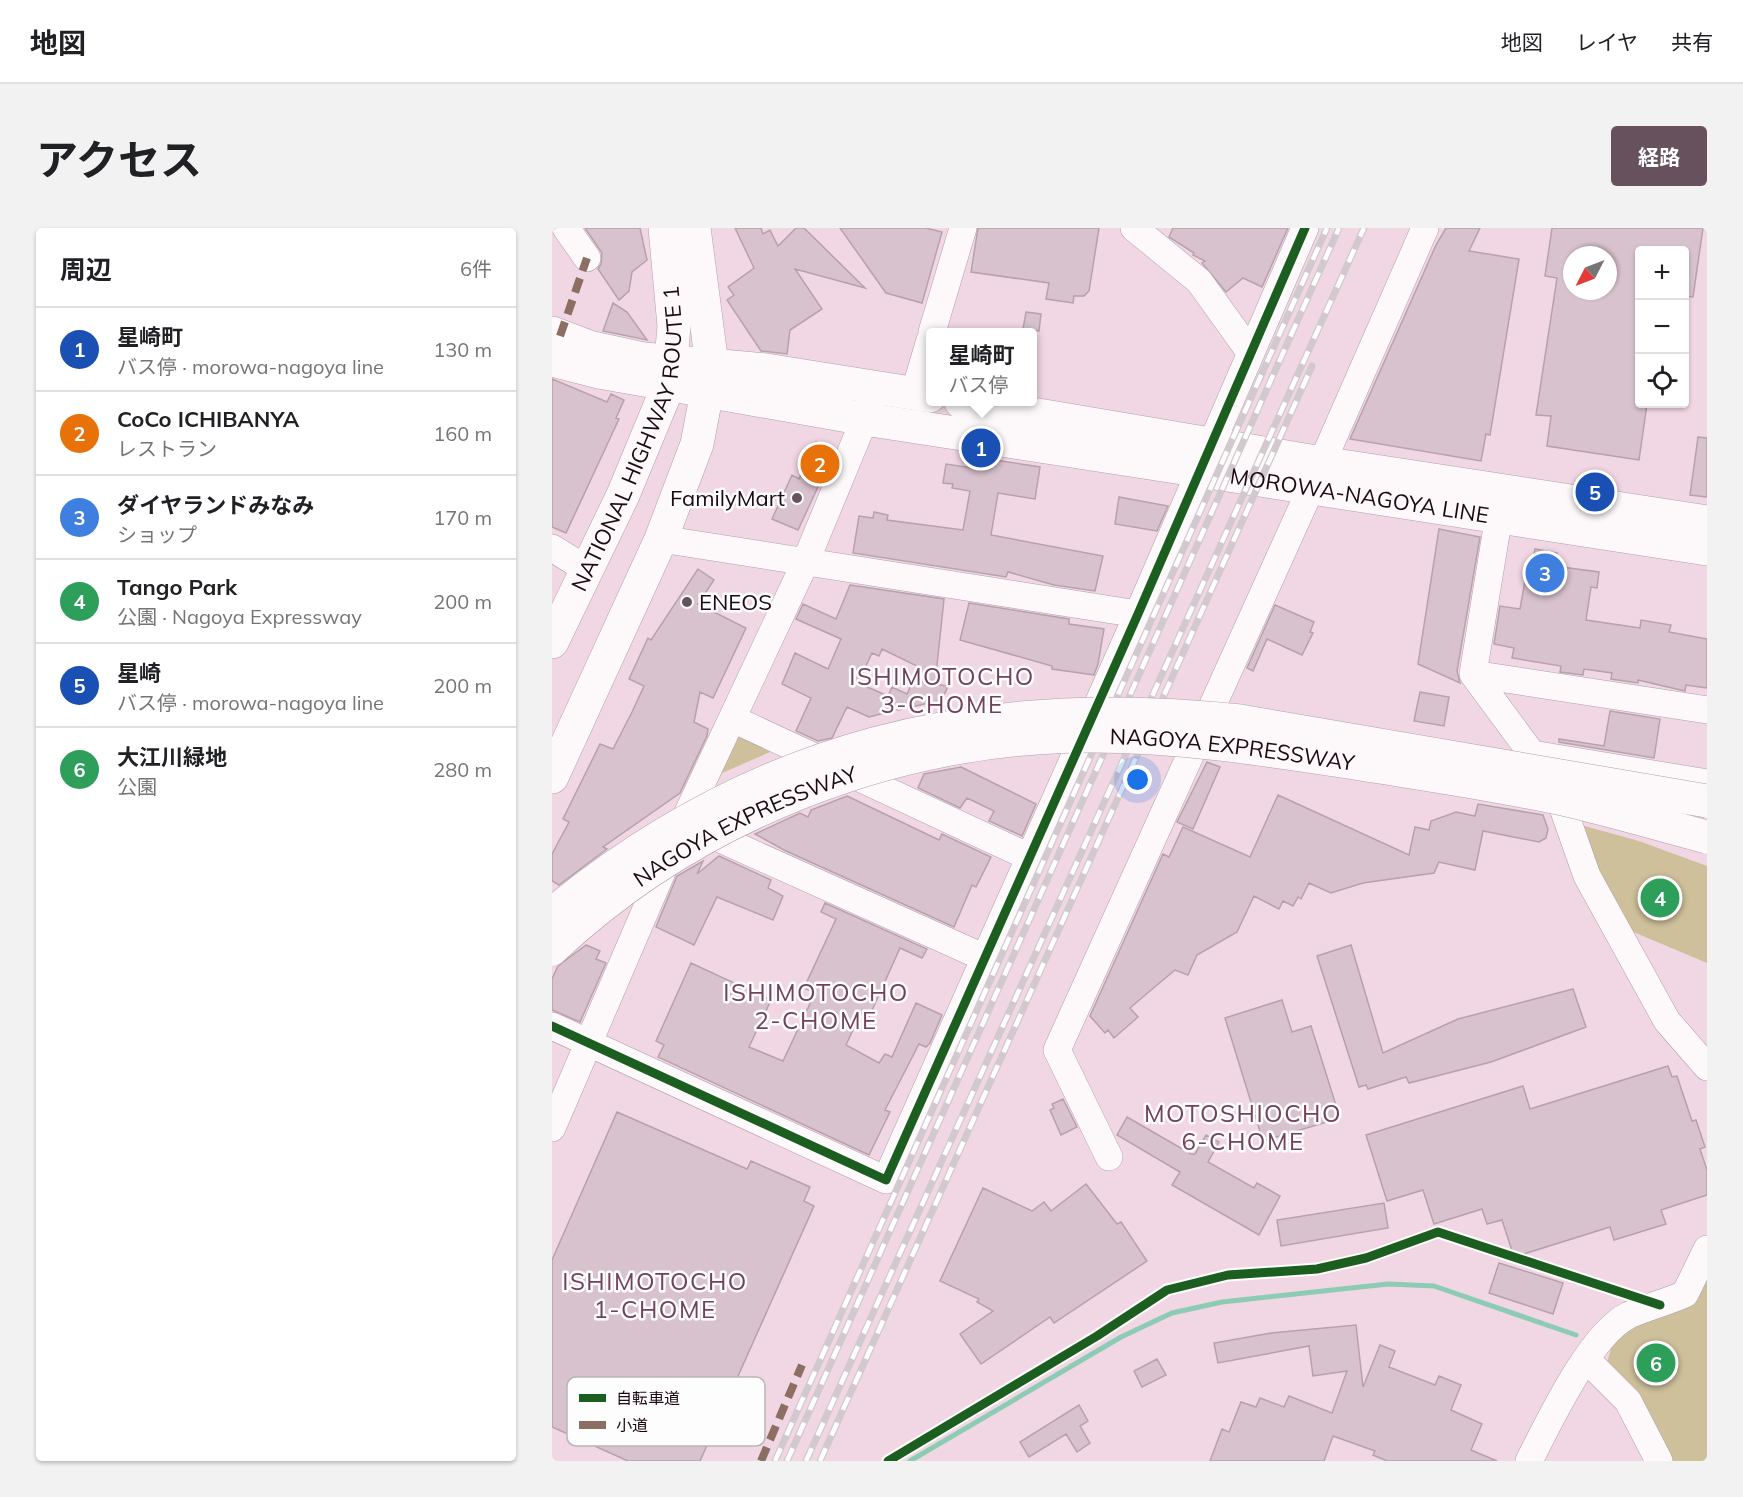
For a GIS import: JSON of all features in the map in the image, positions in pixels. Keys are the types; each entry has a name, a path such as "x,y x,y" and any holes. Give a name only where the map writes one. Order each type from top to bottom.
{"main road":[{"name":"NATIONAL HIGHWAY ROUTE 1","path":"552,642 623,495 670,374 674,326 665,228"},
{"name":"NATIONAL HIGHWAY ROUTE 1","path":"552,777 661,539 697,444 709,378 694,228"},
{"name":"MOROWA-NAGOYA LINE","path":"552,333 670,374"},
{"name":"MOROWA-NAGOYA LINE","path":"552,360 599,372 670,374 709,378 766,370 871,404 1501,504 1707,549"},
{"name":"MOROWA-NAGOYA LINE","path":"871,404 922,395"},
{"name":"MOROWA-NAGOYA LINE","path":"979,406 1205,456"},
{"name":"MOROWA-NAGOYA LINE","path":"1501,504 1707,522"},
{"name":"NAGOYA EXPRESSWAY","path":"552,914 585,888 697,814 779,775 895,737 1035,715 1102,712 1173,713 1240,721 1707,801"},
{"name":"NAGOYA EXPRESSWAY","path":"552,949 616,893 673,857 741,819 820,785 888,763 976,745 1091,736 1234,745 1445,777 1570,801 1707,837"},
{"path":"1570,801 1707,827"}],"street":[{"path":"566,228 586,258"},
{"path":"933,328 963,228"},
{"path":"552,1026 886,1180 1138,615 1305,228"},
{"path":"1109,1156 1057,1050 1425,228"},
{"path":"1141,230 1199,281 1250,352"},
{"path":"922,395 926,368"},
{"path":"552,1128 590,1044 683,822 805,563 871,404"},
{"path":"1501,504 1473,674 1532,754 1563,808 1587,876 1667,1021 1707,1067"},
{"path":"661,539 1138,615"},
{"path":"552,548 586,569"},
{"path":"1473,674 1707,710"},
{"path":"733,719 1029,857"},
{"path":"1532,754 1707,783"},
{"path":"683,822 985,958"},
{"path":"1528,1461 1563,1396 1606,1331 1628,1316 1685,1294 1707,1249"},
{"path":"1587,1360 1628,1401 1659,1461"}],"shaded area":[{"path":"735,725 784,746 713,777"},
{"path":"1581,825 1639,841 1707,866 1707,963 1631,931 1590,859"},
{"path":"1707,1271 1707,1461 1670,1461 1605,1370 1613,1341"}],"building":[{"path":"585,228 640,228 647,260 632,272 629,291 619,300 598,269 602,253"},
{"path":"735,228 761,228 763,234 770,230 778,246 796,228 804,228 865,288 795,269 822,309 790,330 787,354 761,351 727,300 734,295 728,287 754,268"},
{"path":"840,228 926,228 942,232 922,303 886,293"},
{"path":"978,228 1099,228 1089,291 1084,296 1074,296 1073,303 1046,299 1049,283 971,272"},
{"path":"1173,228 1288,228 1262,287 1243,278 1226,292 1202,263 1205,261 1169,237"},
{"path":"1446,228 1480,228 1469,251 1519,259 1490,435 1486,434 1481,461 1350,439 1436,245"},
{"path":"1552,228 1703,228 1693,297 1689,297 1689,246 1635,246 1635,408 1646,408 1639,460 1547,446 1551,416 1536,415 1557,278 1545,276"},
{"path":"613,303 627,312 647,340 603,331"},
{"path":"1026,312 1041,314 1039,331 1037,328 1023,328"},
{"path":"552,379 607,402 611,394 624,400 616,418 619,419 566,533 552,527"},
{"path":"1698,437 1707,438 1707,497 1690,495"},
{"path":"816,442 835,450 798,530 772,519 792,475 799,479"},
{"path":"975,457 1040,467 1035,499 998,493 991,535 1103,556 1095,591 1054,585 1008,572 1006,577 853,553 859,516 873,518 874,512 888,515 887,520 963,530 970,491 952,488 953,484 943,483 946,464 973,468"},
{"path":"1119,497 1168,506 1157,531 1115,524"},
{"path":"1439,529 1480,537 1457,671 1460,683 1418,664"},
{"path":"1535,549 1557,553 1554,566 1599,572 1597,588 1591,587 1586,620 1640,628 1641,620 1671,625 1669,632 1707,639 1707,688 1686,685 1685,691 1638,680 1638,683 1611,679 1612,673 1584,669 1583,675 1560,672 1561,666 1512,658 1514,648 1494,644 1500,606 1520,609 1527,570 1531,571"},
{"path":"698,569 714,580 698,604 746,628 713,698 700,692 694,722 708,729 707,736 680,793 603,847 607,849 559,885 552,881 552,854 569,822 563,819 600,744 613,749 632,712 644,686 629,679 648,638 651,640"},
{"path":"850,585 944,599 935,684 948,686 942,700 898,710 891,707 888,712 869,717 847,707 832,738 818,741 796,731 811,698 782,684 795,653 828,669 841,639 796,619 803,604 836,619","holes":["882,649 919,667 907,694 892,687 888,696 858,683 872,653 879,656"]},
{"path":"969,603 1069,619 1069,624 1104,629 1094,675 1052,669 1052,666 960,640"},
{"path":"1275,605 1314,622 1310,632 1313,633 1302,655 1267,639 1253,671 1247,668"},
{"path":"1420,692 1449,697 1444,726 1414,721"},
{"path":"1610,711 1660,719 1654,758 1559,742 1559,739 1604,746"},
{"path":"1207,762 1220,767 1193,829 1177,822"},
{"path":"961,767 1036,804 1022,836 989,821 994,811 967,798 960,808 918,788 924,774"},
{"path":"1278,795 1409,855 1415,827 1429,830 1431,821 1456,812 1475,816 1478,804 1543,815 1548,829 1546,838 1539,842 1483,831 1475,870 1439,862 1434,873 1363,883 1331,893 1309,883 1301,899 1298,897 1293,906 1283,901 1279,909 1254,896 1237,932 1197,955 1188,975 1175,970 1130,1008 1138,1017 1114,1038 1108,1030 1105,1033 1090,1016 1163,854 1169,857 1183,827 1250,857"},
{"path":"847,796 939,840 942,834 991,857 976,887 972,885 954,927 784,850 755,834 800,813 808,817 811,810"},
{"path":"719,856 771,880 768,888 783,896 773,920 717,897 694,945 656,927 677,876 703,861 697,874"},
{"path":"825,903 927,949 922,958 900,948 869,1017 861,1013 846,1045 879,1063 885,1054 892,1057 916,1003 942,1015 930,1043 926,1047 919,1044 885,1110 890,1112 869,1155 658,1057 664,1045 656,1041 691,963 771,1000 749,1047 783,1061 815,993 804,988 836,919 821,912"},
{"path":"586,945 600,951 596,959 606,963 580,1022 552,1010 552,979 558,966"},
{"path":"1351,945 1383,1053 1458,1019 1573,989 1586,1027 1491,1062 1409,1083 1406,1077 1368,1089 1366,1085 1359,1087 1317,956"},
{"path":"1282,1000 1292,1032 1311,1026 1340,1118 1263,1141 1225,1018"},
{"path":"1668,1066 1672,1077 1677,1076 1692,1121 1696,1120 1705,1147 1700,1149 1707,1170 1707,1195 1661,1210 1666,1224 1614,1240 1610,1227 1514,1257 1502,1220 1487,1224 1482,1209 1434,1224 1423,1190 1387,1201 1366,1135 1523,1086 1530,1109"},
{"path":"1063,1099 1077,1127 1061,1135 1050,1110 1054,1108 1052,1104"},
{"path":"617,1112 747,1169 751,1161 810,1187 804,1201 814,1206 738,1377 567,1377 567,1434 552,1427 552,1260"},
{"path":"1127,1117 1191,1154 1195,1154 1206,1135 1219,1142 1208,1162 1254,1188 1257,1183 1280,1196 1259,1235 1172,1185 1180,1172 1117,1135"},
{"path":"1086,1184 1117,1224 1121,1222 1147,1261 1054,1323 1050,1317 981,1364 960,1334 993,1311 977,1302 979,1299 940,1281 983,1188 1032,1211 1044,1202 1051,1211"},
{"path":"1384,1203 1388,1228 1281,1246 1277,1220"},
{"path":"1499,1263 1563,1283 1553,1314 1489,1293"},
{"path":"1356,1325 1363,1387 1380,1345 1395,1351 1389,1367 1435,1385 1439,1376 1461,1385 1451,1410 1482,1424 1471,1450 1497,1461 1387,1461 1373,1455 1375,1451 1333,1436 1324,1461 1210,1461 1222,1429 1229,1432 1241,1402 1256,1407 1260,1398 1284,1407 1289,1396 1332,1413 1347,1371 1313,1376 1309,1346 1218,1363 1214,1343 1271,1333"},
{"path":"1157,1359 1166,1375 1142,1387 1134,1371"},
{"path":"1079,1405 1088,1421 1080,1426 1090,1443 1077,1452 1066,1434 1029,1457 1020,1442"},
{"path":"594,1446 707,1446 700,1461 628,1461"}],"waterway":[{"path":"910,1461 1121,1337 1172,1313 1222,1302 1388,1284 1434,1286 1576,1335"}],"railway":[{"path":"775,1461 1327,228"},
{"path":"787,1461 1339,228"},
{"path":"806,1461 1364,228"},
{"path":"820,1461 1312,366"}],"marked path":[{"path":"560,336 587,258"},
{"path":"761,1461 802,1365"}],"cycle path":[{"path":"552,1026 886,1180 1138,614 1305,228"},
{"path":"888,1461 1097,1336 1167,1290 1228,1275 1317,1269 1366,1258 1438,1232 1660,1305"}],"place":[{"name":"星崎町","path":"981,448"},
{"name":"CoCo ICHIBANYA","path":"820,464"},
{"name":"星崎","path":"1595,492"},
{"name":"FamilyMart","path":"797,498"},
{"name":"ダイヤランドみなみ","path":"1545,573"},
{"name":"ENEOS","path":"687,602"},
{"name":"Tango Park","path":"1660,898"},
{"name":"大江川緑地","path":"1656,1363"}],"district":[{"name":"ISHIMOTOCHO 3-CHOME","path":"942,690"},
{"name":"ISHIMOTOCHO 2-CHOME","path":"816,1006"},
{"name":"MOTOSHIOCHO 6-CHOME","path":"1243,1127"},
{"name":"ISHIMOTOCHO 1-CHOME","path":"655,1295"}]}
